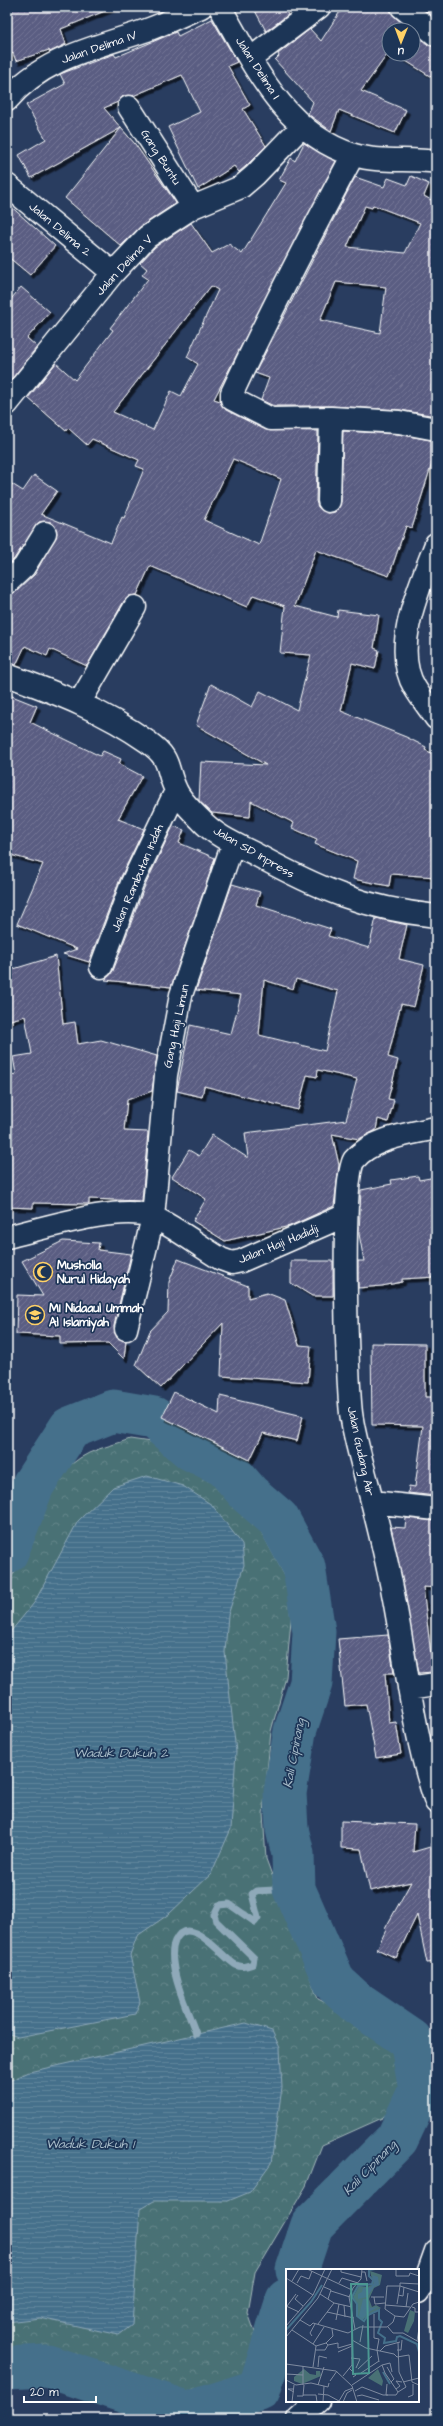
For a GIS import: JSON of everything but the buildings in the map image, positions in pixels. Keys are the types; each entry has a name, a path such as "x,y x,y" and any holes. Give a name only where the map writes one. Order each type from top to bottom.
{"street":[{"name":"Jalan Delima IV","path":"7,100 21,84 52,64 96,46 149,30 201,7"},
{"name":"Jalan Delima I","path":"220,7 273,96 302,126 322,140 353,155 384,161 436,162"},
{"path":"250,59 319,7"},
{"path":"402,7 436,35"},
{"name":"Gang Buntu","path":"129,107 193,207"},
{"name":"Jalan Delima V","path":"7,404 113,273 147,237 193,207 241,187 255,175 302,126"},
{"path":"353,155 300,253 232,393 232,399 271,419 331,418 399,422 436,429"},
{"name":"Jalan Delima 2","path":"7,184 113,273"},
{"path":"329,501 331,418"},
{"path":"7,583 24,567 45,533"},
{"path":"436,544 416,594 405,643 406,666 414,687 436,718"},
{"path":"80,702 134,607"},
{"name":"Jalan SD Inpress","path":"7,675 80,702 149,742 166,758 176,791 203,822 233,843 306,882 346,898 395,912 436,916"},
{"name":"Jalan Rambutan Indah","path":"101,967 132,883 176,791"},
{"name":"Gang Haji Limun","path":"126,1329 153,1217 166,1076 181,996 233,843"},
{"name":"Jalan Gudang Air","path":"436,1124 386,1140 368,1148 353,1161 348,1182 346,1215 348,1352 351,1413 392,1586 408,1688 421,1754 436,1802"},
{"name":"Jalan Haji Hadidji","path":"7,1237 113,1214 153,1217 221,1259 232,1263 241,1261 346,1215"},
{"path":"372,1502 436,1509"},
{"path":"408,1688 436,1684"},
{"path":"426,2287 436,2251"},
{"path":"298,2419 317,2402"}],"green space":[{"path":"130,1439 164,1444 204,1466 256,1522 286,1578 291,1620 286,1677 271,1731 263,1814 266,1859 318,1999 387,2033 410,2061 407,2092 382,2118 322,2145 306,2186 255,2272 248,2313 262,2352 256,2365 232,2384 190,2394 37,2347 7,2348 7,1583 18,1567 49,1494 59,1478 72,1464 89,1453"}],"water":[{"name":"Waduk Dukuh 2","path":"147,1476 183,1486 212,1505 242,1544 244,1565 228,1615 225,1652 236,1752 231,1829 211,1874 169,1914 137,1936 130,1955 140,2002 135,2014 18,2037 7,2033 7,1636 34,1603 78,1521 113,1487"},
{"name":"Waduk Dukuh 1","path":"246,2023 272,2031 280,2048 282,2088 271,2163 250,2192 228,2201 154,2201 140,2209 132,2325 119,2335 40,2318 7,2322 7,2082 29,2072"}],"waterway":[{"name":"Kali Cipinang","path":"7,1552 33,1485 70,1428 113,1411 154,1418 192,1450 225,1466 249,1494 278,1519 304,1567 314,1632 311,1683 295,1731 285,1793 287,1829 293,1854 294,1889 335,1983 358,2004 411,2040 420,2090 397,2139 312,2225 297,2269"},
{"path":"196,2034 175,1974 173,1962 175,1941 181,1933 188,1931 206,1939 236,1965 242,1967 253,1964 254,1958 216,1921 214,1915 219,1905 229,1904 255,1922 258,1918 252,1894 256,1891 294,1889"},
{"name":"Kali Cipinang","path":"7,2368 47,2366 189,2413 259,2390 286,2303"}],"place":[{"name":"Musholla Nurul Hidayah","path":"43,1272"},
{"name":"MI Nidaaul Ummah Al Islamiyah","path":"35,1315"}]}
